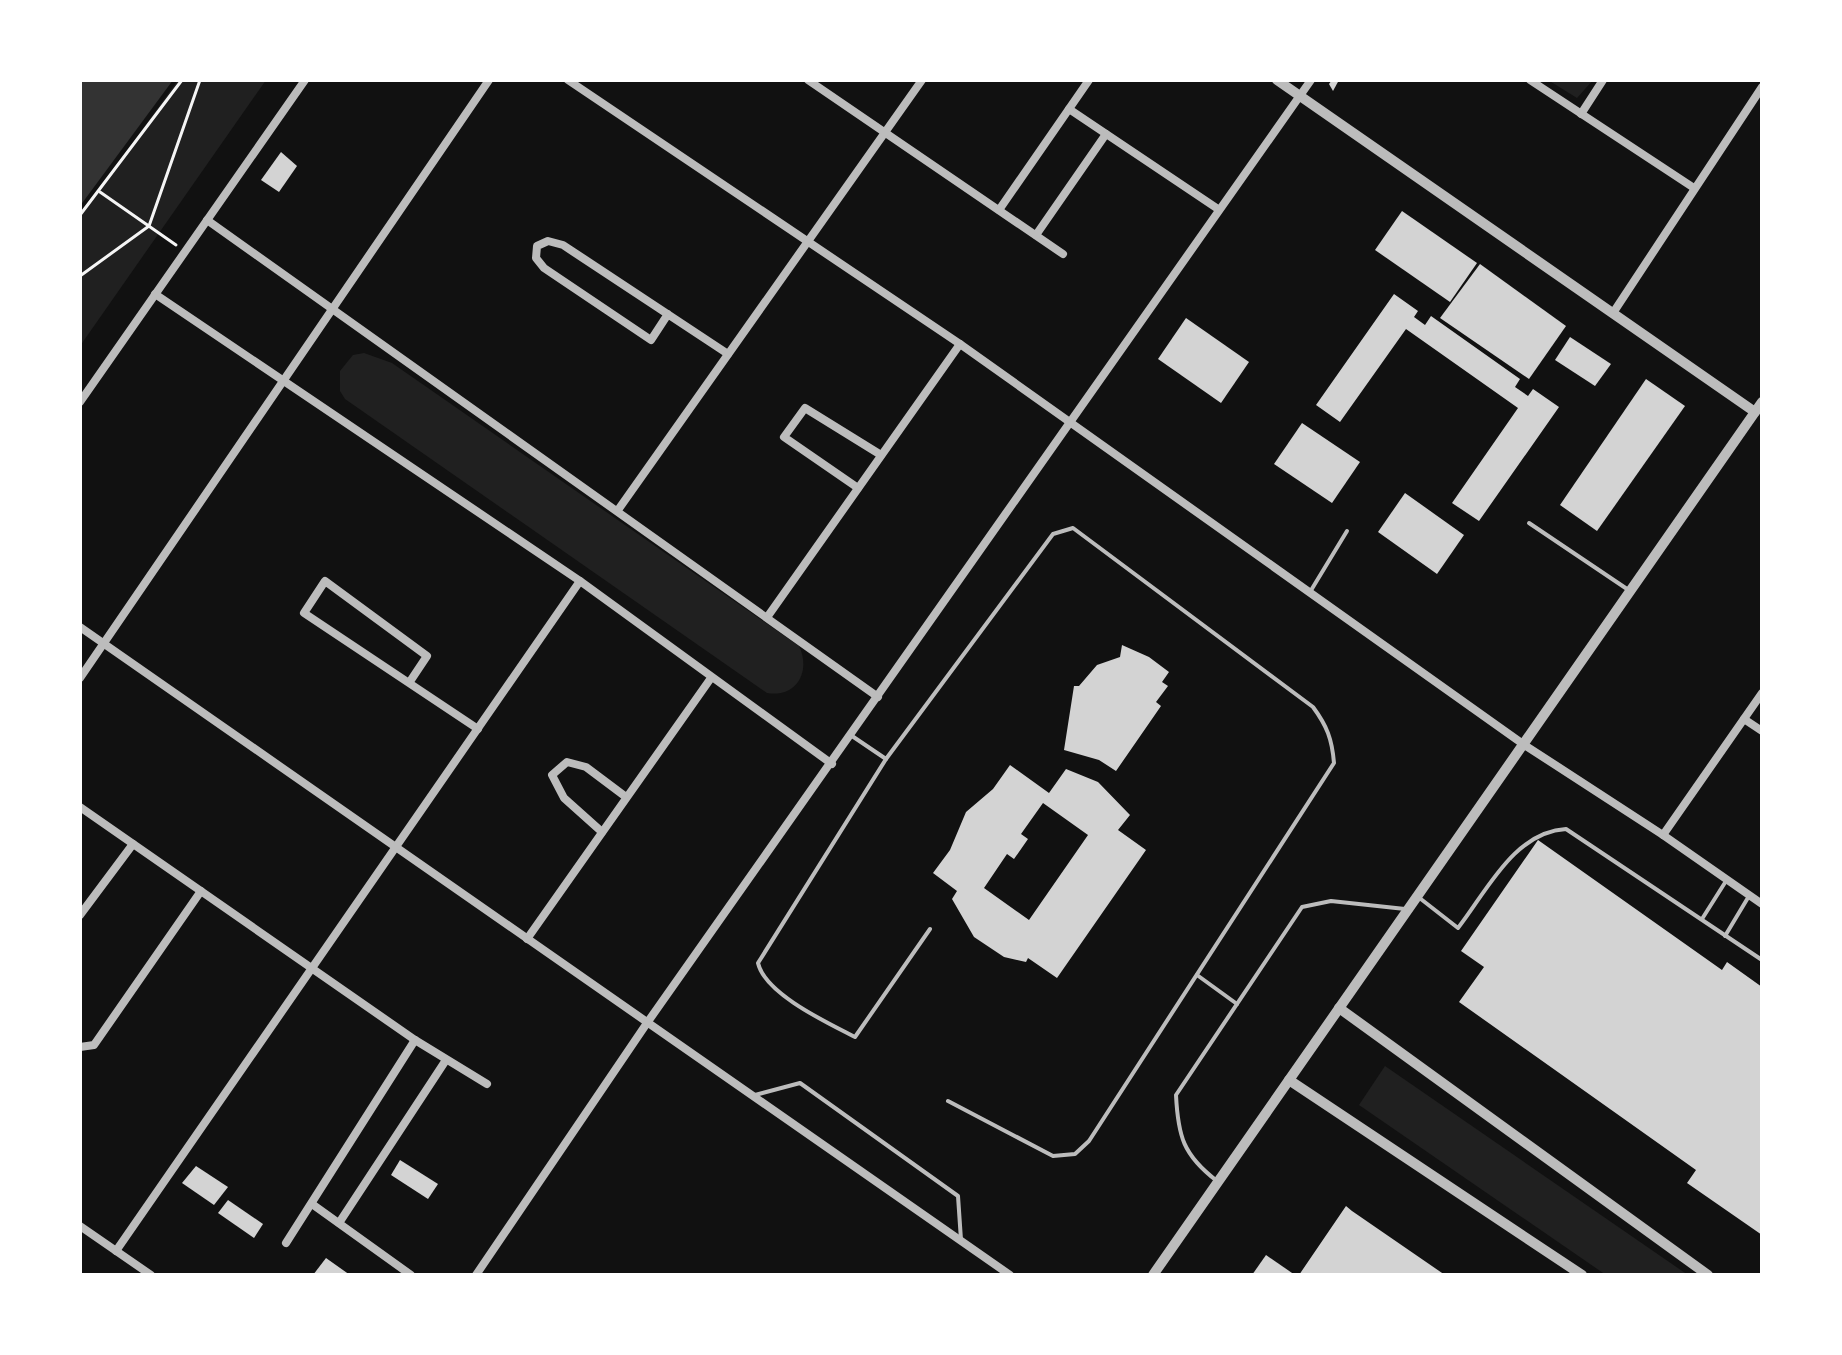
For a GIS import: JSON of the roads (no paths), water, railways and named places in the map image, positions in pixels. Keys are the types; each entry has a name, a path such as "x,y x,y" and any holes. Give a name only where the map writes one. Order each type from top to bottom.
{"street":[{"path":"80,402 305,80"},
{"path":"80,678 489,80"},
{"path":"568,80 960,344 1069,425 1523,744 1762,904"},
{"path":"808,80 1063,254"},
{"path":"618,510 922,80"},
{"path":"999,210 1089,80"},
{"path":"1153,1275 1630,591 1760,410 1613,313 1277,80"},
{"path":"476,1275 647,1023 1311,80"},
{"path":"1530,80 1694,188"},
{"path":"1581,114 1603,80"},
{"path":"1613,313 1762,87"},
{"path":"1069,109 1218,209"},
{"path":"1036,235 1106,134"},
{"path":"207,220 878,697"},
{"path":"668,314 651,340 544,268 536,258 537,246 548,241 563,245 668,314 728,354"},
{"path":"155,294 580,581 832,764"},
{"path":"768,616 960,344"},
{"path":"858,488 784,437 805,408 881,455"},
{"path":"409,683 427,656 325,581 304,613 409,683 478,729"},
{"path":"116,1251 580,581"},
{"path":"80,627 1010,1275"},
{"path":"527,939 711,678"},
{"path":"1663,835 1762,693"},
{"path":"1744,719 1762,731"},
{"path":"602,832 564,798 552,775 567,762 586,767 626,797"},
{"path":"80,807 415,1040 487,1084"},
{"path":"80,915 133,844"},
{"path":"80,1047 94,1045 201,891"},
{"path":"1339,1008 1708,1275"},
{"path":"286,1243 415,1040"},
{"path":"339,1223 446,1060"},
{"path":"1289,1080 1582,1275"},
{"path":"312,1204 411,1275"},
{"path":"80,1226 151,1275"}],"lane":[{"path":"1529,523 1630,591"},
{"path":"930,929 855,1037 804,1011 760,972 758,963 886,759 1053,534 1073,528 1313,707 1328,726 1334,763 1089,1141 1075,1154 1053,1156 948,1101"},
{"path":"1309,594 1347,531"},
{"path":"852,736 886,759"},
{"path":"1417,896 1458,928 1525,843 1541,833 1566,829 1762,960"},
{"path":"1702,919 1727,879"},
{"path":"1725,936 1749,895"},
{"path":"1218,1182 1193,1163 1178,1129 1176,1095 1302,907 1331,901 1408,910"},
{"path":"1196,975 1237,1004"},
{"path":"755,1095 800,1083 958,1196 961,1241"}]}
